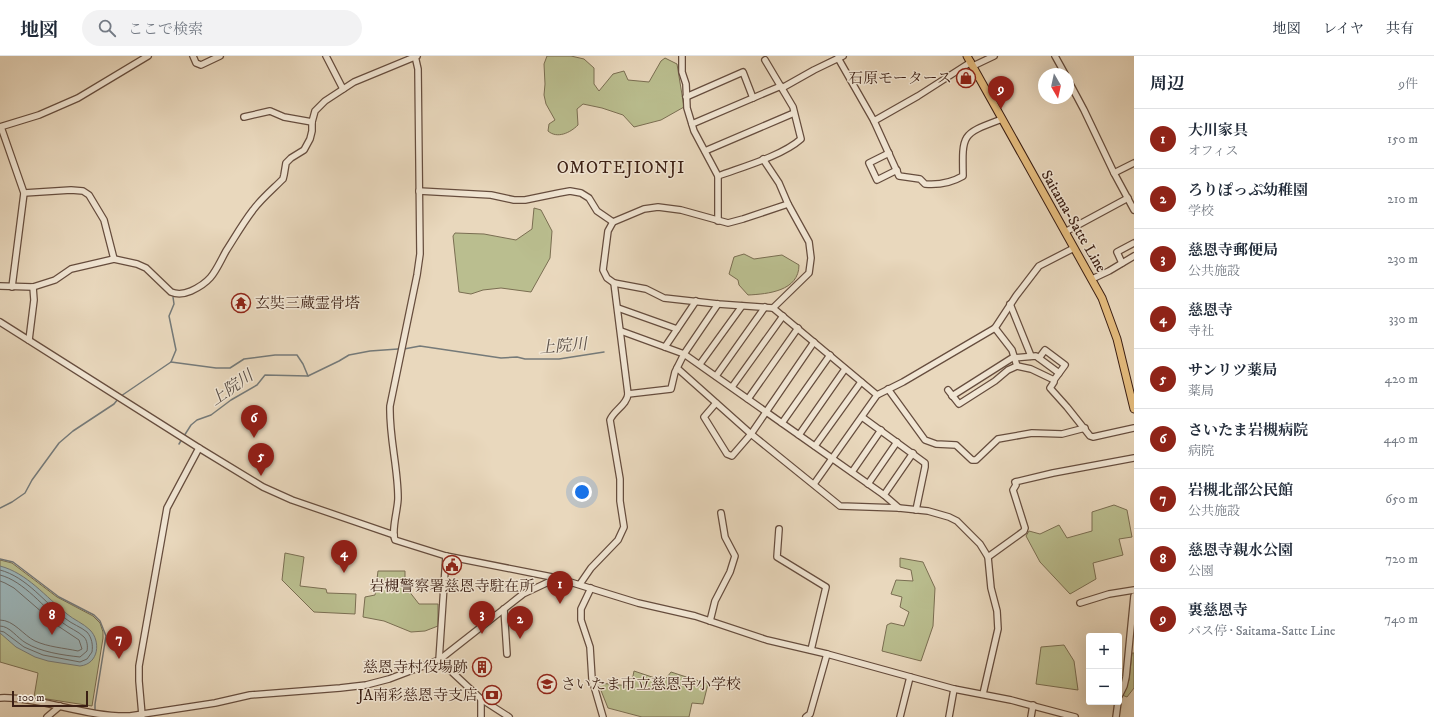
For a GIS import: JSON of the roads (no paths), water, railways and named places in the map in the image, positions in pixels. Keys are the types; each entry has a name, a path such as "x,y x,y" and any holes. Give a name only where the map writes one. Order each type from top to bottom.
{"main road":[{"name":"Saitama-Satte Line","path":"970,62 1106,306 1115,331 1132,393 1134,409"}],"street":[{"path":"12,287 24,193 1,127 39,115 78,98 148,56"},
{"path":"193,56 196,63 201,65 220,56"},
{"path":"326,56 343,89"},
{"path":"0,286 33,287 55,280 71,269 114,259 137,264 146,268 175,294 187,293 202,286 210,279 217,269 253,210 282,179 286,163 304,150 310,139 315,111 325,101 354,82 416,56 418,69 420,254 390,406 390,424 398,491 398,505 394,535 395,540 446,556 557,578 638,603 672,610 767,640 827,654 954,689 1033,705 1075,717"},
{"path":"682,56 682,72 686,84 687,108 694,131 718,176 718,221"},
{"path":"874,121 918,96 970,62 994,56"},
{"path":"1055,56 1062,68"},
{"path":"692,124 781,87 840,57 874,121 899,176 920,179 924,184 937,185 963,176 962,149 963,143 969,134 979,128 1002,119"},
{"path":"718,176 784,150 801,139 793,106 765,60"},
{"path":"686,98 743,72 754,98"},
{"path":"1074,91 1134,210"},
{"path":"244,117 270,111 284,117 312,122"},
{"path":"705,151 794,113"},
{"path":"889,152 869,163 877,180 897,170"},
{"path":"763,159 779,184 809,242 811,258 809,273 774,308"},
{"path":"1114,173 1134,163"},
{"path":"24,193 71,190 83,191 88,195 104,220 114,259"},
{"path":"420,191 491,195 514,200 525,200 570,191 581,193 589,198 597,211 613,222"},
{"path":"1065,232 1128,198"},
{"path":"788,204 728,223 681,210 658,207 644,209 613,222 608,231 603,270 607,278 614,283 646,289 664,298 774,308 877,395"},
{"path":"1122,263 1117,252 1134,243"},
{"path":"814,484 877,395 903,382 995,328 1010,304 1039,266 1074,248"},
{"path":"1092,279 1134,256"},
{"path":"580,584 591,568 618,540 624,527 620,501 620,479 610,420 625,402 628,394 614,283"},
{"path":"29,340 34,300 33,287"},
{"path":"665,347 696,301"},
{"path":"628,394 671,389 675,372 684,354 718,304"},
{"path":"1010,304 1031,356"},
{"path":"700,364 742,306"},
{"path":"716,376 765,307"},
{"path":"618,308 677,329"},
{"path":"732,387 783,316"},
{"path":"0,322 198,448 263,487 292,500 394,535"},
{"path":"748,399 798,328"},
{"path":"995,328 1012,350 1017,366"},
{"path":"621,331 684,354 700,364 884,495 899,508"},
{"path":"716,403 704,417 727,454 730,456 734,454 751,434 814,342"},
{"path":"1039,358 1045,350 1065,365 1050,388 1085,428 1090,436 1093,437 1134,428"},
{"path":"782,423 830,355"},
{"path":"952,396 1014,358 1036,356 1059,373"},
{"path":"948,390 958,404 995,381 1008,370 1017,366 1031,369 1054,380"},
{"path":"677,368 751,434 840,506 899,508 928,511 957,521 980,544 988,557 991,588 997,611 998,629 983,694"},
{"path":"799,435 845,368"},
{"path":"815,446 861,382"},
{"path":"888,389 922,437 936,444 956,444 972,460 976,460 998,439 1032,434 1062,434 1085,428"},
{"path":"862,417 925,463 916,510"},
{"path":"852,472 881,430"},
{"path":"868,484 897,442"},
{"path":"142,715 139,666 167,508 198,448"},
{"path":"884,495 913,453"},
{"path":"988,557 1024,531 1025,528 1014,496 1013,490 1016,485 1015,482 1134,458"},
{"path":"710,622 715,601 730,572 735,556 725,537 721,513"},
{"path":"779,528 777,557 826,587 811,650"},
{"path":"439,660 446,556"},
{"path":"0,698 26,700 119,717 142,715 215,703 250,695 366,685 389,679 439,660 523,594 557,578"},
{"path":"591,588 581,609 581,620 590,647 592,679 603,717"},
{"path":"1080,603 1109,594 1134,591 1126,677 1122,690"},
{"path":"504,608 507,654"},
{"path":"806,717 810,714 827,654"},
{"path":"439,660 481,699 509,717"},
{"path":"900,717 910,677"},
{"path":"949,717 954,689"},
{"path":"481,699 481,717"},
{"path":"1031,717 1033,705"},
{"path":"1116,717 1118,705"},
{"path":"47,717 60,706"},
{"path":"1046,717 1047,709"}],"water":[{"path":"0,566 10,569 28,580 67,614 90,630 94,635 97,646 94,657 91,661 80,666 48,661 35,657 16,647 0,633"}],"waterway":[{"path":"121,396 171,362 176,350 169,316 174,304 173,297"},
{"name":"上院川","path":"404,349 420,346 501,358 517,357 525,359 559,359 604,352"},
{"name":"上院川","path":"184,436 191,425 197,420 211,415 231,400 257,385 265,375 308,376 349,355 370,351 398,349"},
{"path":"171,362 216,368 230,368 244,359 275,355 297,355 308,376"},
{"name":"上院川","path":"0,508 25,493 32,480 59,443 73,431 114,404 118,399"},
{"name":"上院川","path":"179,444 182,439"},
{"path":"0,559 13,562 59,597 94,615 100,621 106,636 95,711"}],"place":[{"name":"石原モータース","path":"966,78"},
{"name":"裏慈恩寺","path":"1001,109"},
{"name":"玄奘三蔵霊骨塔","path":"241,303"},
{"name":"さいたま岩槻病院","path":"254,438"},
{"name":"サンリツ薬局","path":"261,476"},
{"name":"岩槻警察署慈恩寺駐在所","path":"452,565"},
{"name":"慈恩寺","path":"344,573"},
{"name":"大川家具","path":"560,604"},
{"name":"慈恩寺郵便局","path":"482,634"},
{"name":"慈恩寺親水公園","path":"52,635"},
{"name":"ろりぽっぷ幼稚園","path":"520,639"},
{"name":"岩槻北部公民館","path":"119,659"},
{"name":"慈恩寺村役場跡","path":"482,667"},
{"name":"さいたま市立慈恩寺小学校","path":"547,684"},
{"name":"JA南彩慈恩寺支店","path":"492,695"}],"district":[{"name":"OMOTEJIONJI","path":"621,167"}]}
